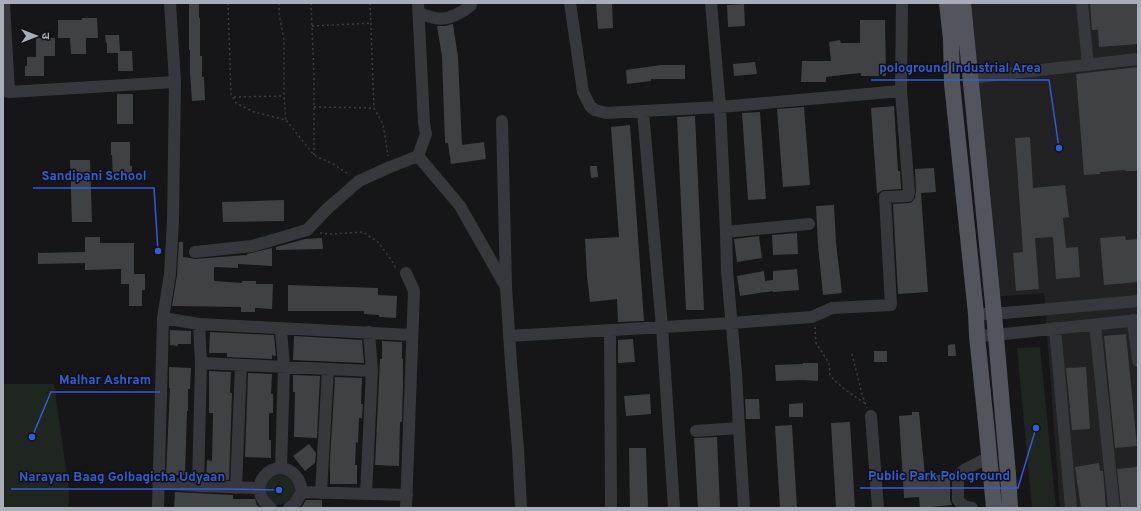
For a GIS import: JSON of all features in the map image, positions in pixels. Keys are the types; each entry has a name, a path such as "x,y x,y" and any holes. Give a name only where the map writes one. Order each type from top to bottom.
{"main road":[{"path":"947,3 951,40 952,83 994,508"},
{"path":"963,3 994,314 1010,508"}],"street":[{"path":"4,3 6,91 175,82"},
{"path":"158,508 162,318 170,274 173,221 175,82 170,3"},
{"path":"570,3 583,92 590,106 595,110 606,113 720,107 901,91"},
{"path":"711,3 720,107 727,271 744,508"},
{"path":"509,336 732,324 812,317 832,308 891,306 885,197 908,196 909,192 901,91 902,3"},
{"path":"1082,3 1088,65"},
{"path":"419,8 436,19 454,16 471,5"},
{"path":"195,252 252,246 307,230 328,208 359,181 418,156 426,134 424,123 419,8"},
{"path":"970,78 1138,59"},
{"path":"643,112 662,327 674,508"},
{"path":"502,120 506,287 518,449 520,508"},
{"path":"418,156 460,206 506,287"},
{"path":"726,232 808,224"},
{"path":"406,273 414,291 406,508"},
{"path":"976,314 994,314 1138,301"},
{"path":"162,318 199,324 412,335"},
{"path":"977,336 1136,320 1138,361"},
{"path":"198,486 201,363 199,324"},
{"path":"1095,325 1114,508"},
{"path":"1055,328 1071,508"},
{"path":"281,329 284,367 281,468"},
{"path":"610,330 611,508"},
{"path":"366,494 372,371 369,332"},
{"path":"201,363 372,371"},
{"path":"236,488 241,365"},
{"path":"321,493 328,369"},
{"path":"871,416 878,508"},
{"path":"696,430 739,428"},
{"path":"972,508 960,504 958,500 958,477 964,470 989,457"},
{"path":"270,508 265,504 260,496 259,488 261,480 266,474 281,468 289,470 296,475 300,482 302,492 294,505 289,508"},
{"path":"158,483 259,488"},
{"path":"302,492 407,495"}],"path":[{"path":"228,3 231,94 236,103 254,112 286,120"},
{"path":"279,3 279,13 284,40 284,96 286,120 314,155 333,164 359,181"},
{"path":"312,3 314,155"},
{"path":"370,3 372,23 374,108 382,124 390,167"},
{"path":"312,26 372,23"},
{"path":"233,97 284,96"},
{"path":"314,107 374,108"},
{"path":"307,230 310,232 330,234 363,232 379,243 396,270 406,273"},
{"path":"812,317 816,342 829,363 830,375 847,391 866,404"},
{"path":"852,354 862,394 871,416"}],"shaded area":[{"path":"966,3 1138,3 1138,508 1060,508 1044,293 993,297"},
{"path":"1040,347 1056,508 1032,508 1017,348"},
{"path":"3,384 54,384 69,489 68,508 3,508"},
{"path":"273,475 288,475 295,481 297,495 287,503 270,506 261,485"}],"building":[{"path":"189,3 199,3 200,56 202,56 202,77 204,77 205,100 192,101 189,50"},
{"path":"596,3 612,3 613,28 598,29"},
{"path":"1090,3 1138,3 1138,44 1099,47 1098,30 1092,30"},
{"path":"744,4 745,26 728,27 727,5"},
{"path":"82,18 97,18 98,38 86,38 86,54 71,54 70,38 58,38 58,20 82,20"},
{"path":"860,20 885,20 886,76 861,76 861,73 826,77 826,82 801,82 802,61 831,61 829,42 840,40 841,43 860,43"},
{"path":"453,24 458,57 462,145 484,142 486,159 451,164 448,143 445,143 442,57 437,26"},
{"path":"105,35 119,35 120,51 132,51 133,71 118,71 118,53 107,53"},
{"path":"36,38 55,38 55,56 44,56 44,76 25,76 27,57 36,57"},
{"path":"755,62 757,74 734,76 733,64"},
{"path":"661,65 685,65 685,79 651,79 651,81 627,84 626,70"},
{"path":"1138,67 1138,171 1125,170 1084,175 1076,74"},
{"path":"117,94 133,94 133,124 117,124"},
{"path":"894,106 898,171 900,171 901,189 884,190 877,194 871,108"},
{"path":"804,107 810,185 783,187 777,109"},
{"path":"760,112 766,199 748,200 742,113"},
{"path":"695,116 704,310 686,310 677,117"},
{"path":"630,125 644,321 618,322 617,299 590,302 585,239 619,237 611,127"},
{"path":"1030,137 1033,188 1065,185 1069,217 1063,218 1066,248 1078,247 1080,277 1056,279 1053,237 1035,238 1039,289 1016,291 1013,253 1023,252 1015,138"},
{"path":"111,142 130,142 130,166 132,166 132,181 113,181"},
{"path":"70,160 90,160 92,222 72,222"},
{"path":"590,166 597,166 598,177 591,178"},
{"path":"934,168 936,192 921,193 928,292 898,294 893,204 909,203 915,198 915,169"},
{"path":"284,200 284,221 223,222 222,202"},
{"path":"834,205 836,243 842,293 823,295 816,206"},
{"path":"797,233 798,254 773,255 772,235"},
{"path":"759,236 762,258 737,262 734,239"},
{"path":"1125,236 1126,240 1138,239 1138,282 1104,285 1100,238"},
{"path":"85,237 100,237 100,243 134,243 134,274 145,274 145,290 142,290 142,306 129,306 129,284 121,284 121,269 85,270 85,263 38,264 38,253 85,252"},
{"path":"322,238 323,249 276,250 276,247 305,239"},
{"path":"179,242 183,242 183,257 195,259 247,255 272,248 272,266 238,264 238,268 214,267 214,281 242,283 242,281 256,281 256,284 273,284 272,309 255,308 255,312 241,312 241,307 172,306 177,275"},
{"path":"797,269 799,290 773,291 740,296 737,276 764,271 765,281 773,280 773,271"},
{"path":"288,285 378,288 378,295 397,296 396,318 364,314 364,311 288,311"},
{"path":"170,330 191,331 191,344 178,344 178,346 170,345"},
{"path":"210,332 274,335 276,356 272,355 272,359 227,357 227,353 209,353"},
{"path":"1126,334 1137,446 1115,448 1104,336"},
{"path":"294,336 362,340 364,363 293,360"},
{"path":"633,339 635,362 618,363 618,340"},
{"path":"382,341 402,342 403,382 399,466 375,465"},
{"path":"955,344 956,356 948,356 948,345"},
{"path":"874,351 887,351 887,362 874,362"},
{"path":"818,363 818,381 776,381 775,365"},
{"path":"169,367 191,368 190,389 188,389 185,475 166,475 170,388"},
{"path":"1086,367 1090,429 1072,430 1066,368"},
{"path":"209,371 231,372 230,393 232,393 229,480 206,479 207,460 212,461 213,413 209,413"},
{"path":"248,373 272,374 271,394 273,394 273,413 269,413 271,458 245,457"},
{"path":"293,375 320,376 317,438 294,437 295,392 293,392"},
{"path":"335,377 362,378 362,418 359,418 358,443 356,442 355,465 357,465 357,484 330,484"},
{"path":"650,394 651,414 626,416 624,396"},
{"path":"745,399 759,399 760,419 746,419"},
{"path":"803,403 803,417 789,417 789,404"},
{"path":"912,412 919,412 925,476 952,474 950,477 950,500 952,505 920,508 919,497 904,498 899,416 912,415"},
{"path":"850,422 855,508 836,508 831,423"},
{"path":"792,425 797,508 780,508 775,426"},
{"path":"717,437 720,508 698,508 694,438"},
{"path":"309,444 316,453 315,463 305,471 293,456"},
{"path":"629,448 646,448 648,508 630,508"},
{"path":"1099,463 1100,471 1103,471 1106,508 1081,508 1075,467"},
{"path":"1137,467 1138,508 1121,508 1117,469"},
{"path":"175,492 233,495 233,499 255,499 257,505 261,508 174,508"},
{"path":"306,500 322,500 322,508 301,508"}],"place":[{"name":"pologround Industrial Area","path":"1059,148"},
{"name":"Sandipani School","path":"158,251"},
{"name":"Public Park Pologround","path":"1036,428"},
{"name":"Malhar Ashram","path":"32,437"},
{"name":"Narayan Baag Golbagicha Udyaan","path":"279,490"}]}
